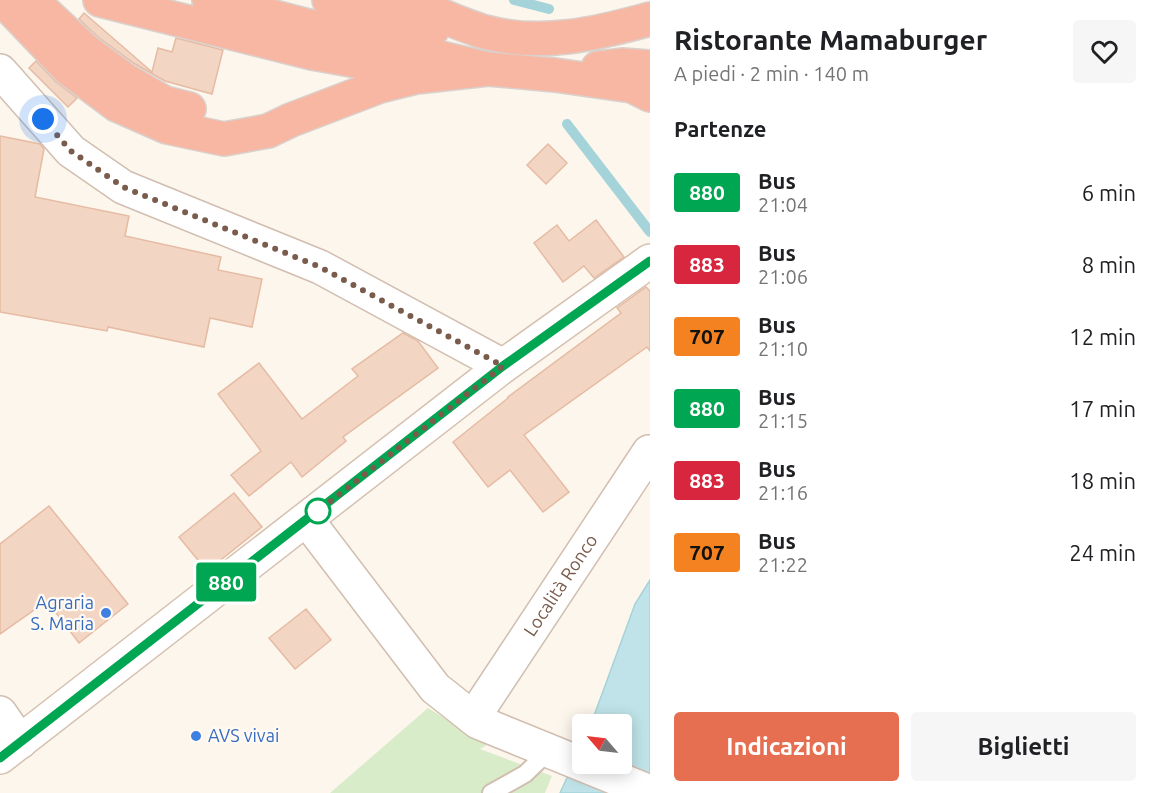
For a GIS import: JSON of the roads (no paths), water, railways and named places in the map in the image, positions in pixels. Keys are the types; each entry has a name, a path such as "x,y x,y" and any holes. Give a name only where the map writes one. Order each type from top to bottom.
{"highway":[{"path":"3,0 69,69 117,105 167,127 224,140 268,131 380,86 416,77 488,69"},
{"path":"29,0 86,51 124,80 165,104 228,119 291,120"},
{"path":"100,0 312,53 435,76"},
{"path":"209,0 488,69 555,75 632,86 650,95"},
{"path":"329,0 450,35 505,35"},
{"path":"403,0 427,6 486,32 534,40 569,37 650,20"},
{"path":"555,75 622,65 650,67"}],"street":[{"path":"0,71 71,151 123,187 320,267 503,366"},
{"path":"0,713 10,750 503,366 650,261"},
{"name":"Località Ronco","path":"473,718 650,452"},
{"path":"307,520 435,688 478,722 650,792"}],"lane":[{"path":"491,793 525,774 552,752"}],"water":[{"path":"650,580 650,793 560,793 572,767 572,774 632,774 632,714 595,714 635,604"}],"waterway":[{"path":"514,0 549,9"},
{"path":"567,124 650,232"}],"place":[{"name":"Agraria S. Maria","path":"106,613"},
{"name":"AVS vivai","path":"196,736"}]}
